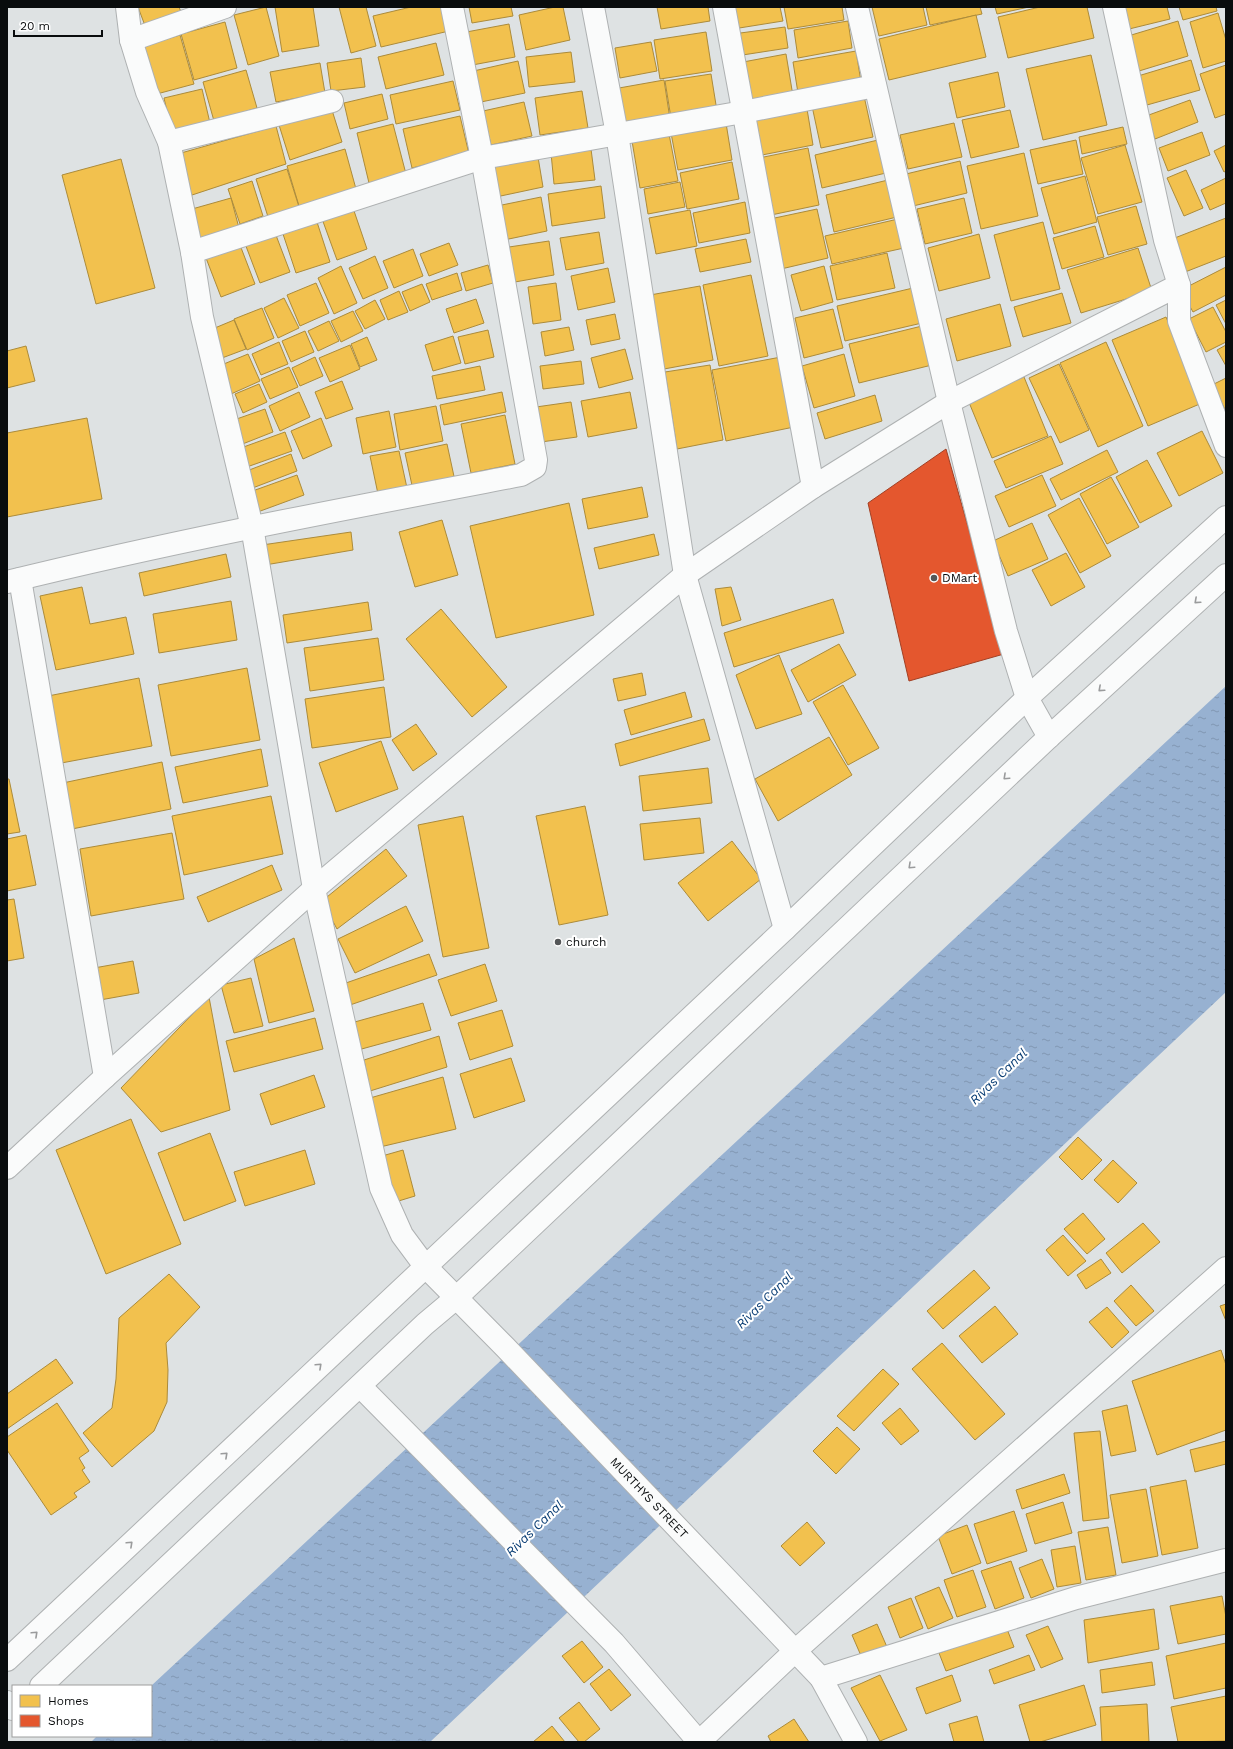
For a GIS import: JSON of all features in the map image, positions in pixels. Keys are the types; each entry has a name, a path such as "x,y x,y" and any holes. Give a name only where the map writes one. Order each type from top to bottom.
{"street":[{"name":"MURTHYS STREET","path":"127,7 131,40 147,92 169,142 192,252 202,317 252,527 314,889 381,1188 402,1235 425,1266 505,1347 821,1678 856,1742"},
{"path":"131,40 225,7"},
{"path":"105,1077 14,580 120,554 521,475 535,467 536,460 482,158 452,7"},
{"path":"593,7 617,134 685,575 785,929"},
{"path":"724,7 742,112 813,487"},
{"path":"857,7 949,402 1006,631 1027,698 1049,737"},
{"path":"1114,7 1165,240 1179,285 1179,321 1226,446"},
{"path":"192,252 482,158 742,112 875,86"},
{"path":"169,142 332,101"},
{"path":"7,1168 105,1077 314,889 685,575 813,487 949,402 1179,285"},
{"path":"7,1660 785,929 1027,698 1226,517"},
{"path":"42,1685 425,1324 456,1298 1049,737 1226,575"},
{"path":"360,1386 614,1643 699,1742 795,1651 1226,1268"},
{"path":"821,1678 1076,1598 1226,1560"}],"water":[{"name":"Rivas Canal","path":"1226,686 1226,992 430,1742 91,1742 96,1737 152,1737 152,1685"}],"building: Homes":[{"path":"138,7 179,7 183,17 147,31"},
{"path":"266,7 279,56 248,65 234,15"},
{"path":"275,7 313,7 319,46 282,52"},
{"path":"339,7 366,7 376,46 351,53"},
{"path":"411,7 444,7 449,31 381,47 373,16"},
{"path":"469,7 511,7 513,16 472,23"},
{"path":"555,7 563,7 570,40 526,50 519,15"},
{"path":"657,7 708,7 710,21 661,29"},
{"path":"729,7 780,7 783,21 733,29"},
{"path":"784,7 842,7 844,20 788,29"},
{"path":"872,7 923,7 927,25 879,36"},
{"path":"926,7 980,7 982,14 930,25"},
{"path":"995,7 1029,7 997,14"},
{"path":"1040,7 1087,7 1094,38 1008,58 998,17"},
{"path":"1120,7 1167,7 1170,19 1125,30"},
{"path":"1179,7 1216,7 1217,11 1183,20"},
{"path":"1218,13 1226,40 1226,61 1203,68 1190,22"},
{"path":"976,15 986,57 889,80 879,39"},
{"path":"848,21 852,48 798,58 794,30"},
{"path":"1178,21 1188,56 1139,71 1128,36"},
{"path":"225,22 237,68 194,80 181,34"},
{"path":"509,24 515,57 467,66 461,33"},
{"path":"785,27 788,48 736,56 733,34"},
{"path":"706,32 712,71 660,79 654,40"},
{"path":"180,35 194,84 153,95 140,47"},
{"path":"651,42 657,71 620,78 615,48"},
{"path":"436,43 444,75 386,89 378,57"},
{"path":"856,51 861,82 798,93 793,62"},
{"path":"571,52 575,82 529,87 526,57"},
{"path":"786,54 793,96 750,103 743,62"},
{"path":"1091,55 1107,125 1043,140 1026,69"},
{"path":"361,58 365,87 331,91 327,63"},
{"path":"1191,60 1200,90 1147,105 1138,76"},
{"path":"518,61 525,93 476,103 469,72"},
{"path":"320,63 325,93 276,102 270,72"},
{"path":"1226,65 1226,114 1215,118 1200,74"},
{"path":"246,70 257,108 214,121 203,82"},
{"path":"998,72 1005,107 957,118 949,83"},
{"path":"711,74 717,111 671,118 665,81"},
{"path":"664,80 670,119 626,127 619,88"},
{"path":"453,81 460,110 396,124 390,95"},
{"path":"202,89 210,123 172,133 164,98"},
{"path":"582,91 588,128 540,135 535,98"},
{"path":"382,94 388,119 350,129 344,103"},
{"path":"864,96 873,137 821,148 812,106"},
{"path":"1190,100 1198,122 1155,139 1146,116"},
{"path":"524,102 532,136 491,145 483,111"},
{"path":"331,107 342,142 290,160 279,125"},
{"path":"807,109 813,145 762,155 755,119"},
{"path":"1010,110 1019,147 971,158 962,120"},
{"path":"460,116 469,154 412,168 403,129"},
{"path":"726,123 732,160 678,170 671,133"},
{"path":"954,123 962,157 908,169 900,135"},
{"path":"393,124 406,174 369,183 357,133"},
{"path":"276,126 286,164 186,197 174,155"},
{"path":"1123,127 1127,144 1082,154 1079,137"},
{"path":"1202,132 1210,155 1168,171 1159,148"},
{"path":"669,134 678,181 640,188 632,141"},
{"path":"878,140 886,173 822,188 815,155"},
{"path":"1076,140 1083,174 1038,184 1030,150"},
{"path":"1125,145 1142,202 1098,214 1081,158"},
{"path":"1226,145 1226,171 1224,172 1214,151"},
{"path":"808,148 819,205 771,215 759,158"},
{"path":"345,149 356,189 299,206 287,166"},
{"path":"591,149 595,180 554,184 551,153"},
{"path":"1024,153 1038,216 981,229 967,166"},
{"path":"538,157 543,187 496,197 491,166"},
{"path":"121,159 155,288 96,304 62,175"},
{"path":"960,161 967,193 913,206 906,174"},
{"path":"732,162 739,199 687,209 680,173"},
{"path":"287,169 300,210 269,220 256,179"},
{"path":"1186,170 1203,208 1184,216 1167,178"},
{"path":"1085,176 1097,222 1054,234 1041,188"},
{"path":"1226,178 1226,203 1210,210 1201,190"},
{"path":"888,180 897,217 834,232 826,195"},
{"path":"252,181 263,216 240,224 228,189"},
{"path":"680,182 685,207 648,214 644,189"},
{"path":"601,186 605,218 552,226 548,194"},
{"path":"541,197 547,231 504,240 497,206"},
{"path":"231,198 239,228 193,241 185,211"},
{"path":"964,198 972,233 925,244 917,209"},
{"path":"745,202 750,233 699,243 693,213"},
{"path":"352,205 367,249 337,260 321,216"},
{"path":"1136,206 1147,244 1108,255 1097,217"},
{"path":"817,209 828,258 781,269 770,219"},
{"path":"690,210 697,246 656,254 649,218"},
{"path":"1226,218 1226,256 1180,274 1167,241"},
{"path":"316,219 330,262 296,273 282,231"},
{"path":"898,219 904,248 832,264 825,236"},
{"path":"1043,222 1060,289 1011,301 994,235"},
{"path":"1095,226 1104,257 1062,269 1053,238"},
{"path":"274,230 290,272 260,283 244,241"},
{"path":"599,232 604,263 566,270 560,238"},
{"path":"979,234 990,278 939,291 928,248"},
{"path":"746,239 751,262 700,272 695,249"},
{"path":"549,241 554,275 515,282 509,247"},
{"path":"449,243 458,265 429,276 420,254"},
{"path":"240,245 255,284 221,297 206,258"},
{"path":"1138,248 1152,291 1081,313 1067,270"},
{"path":"413,249 423,276 394,288 383,261"},
{"path":"887,253 895,288 837,300 830,266"},
{"path":"375,256 388,288 363,299 349,268"},
{"path":"488,265 493,283 466,291 461,273"},
{"path":"341,266 357,303 334,314 318,278"},
{"path":"824,266 833,302 801,311 791,275"},
{"path":"1226,267 1226,295 1193,312 1181,290"},
{"path":"608,268 615,302 578,310 571,276"},
{"path":"457,273 462,290 432,300 426,284"},
{"path":"751,275 768,356 719,366 703,285"},
{"path":"316,283 329,313 300,326 287,295"},
{"path":"556,283 561,320 533,324 528,287"},
{"path":"422,284 430,302 410,311 402,292"},
{"path":"700,286 713,360 664,369 650,295"},
{"path":"913,288 922,323 845,341 837,306"},
{"path":"399,291 408,312 388,320 380,300"},
{"path":"1062,293 1071,323 1023,337 1014,307"},
{"path":"284,298 299,328 278,338 264,308"},
{"path":"476,299 484,323 454,333 446,309"},
{"path":"375,300 385,319 365,329 355,311"},
{"path":"1226,300 1226,324 1216,305"},
{"path":"1000,304 1011,346 957,361 946,319"},
{"path":"1213,307 1226,332 1226,342 1206,352 1189,319"},
{"path":"262,308 274,338 247,350 234,319"},
{"path":"833,309 843,348 804,358 795,318"},
{"path":"353,311 363,331 341,342 331,321"},
{"path":"615,314 620,339 591,345 586,320"},
{"path":"1166,317 1202,403 1148,426 1112,340"},
{"path":"234,320 246,349 222,358 210,330"},
{"path":"329,321 339,341 318,351 308,331"},
{"path":"926,325 936,364 859,383 849,344"},
{"path":"569,327 574,350 545,356 541,332"},
{"path":"488,330 494,357 465,364 458,337"},
{"path":"305,331 314,352 291,362 282,341"},
{"path":"453,336 461,363 433,371 425,345"},
{"path":"367,337 377,360 360,367 351,344"},
{"path":"279,342 288,364 261,375 252,354"},
{"path":"1106,342 1143,426 1098,447 1060,363"},
{"path":"350,345 360,369 330,382 319,358"},
{"path":"1226,345 1226,366 1217,350"},
{"path":"26,346 35,381 7,388 7,351"},
{"path":"625,349 633,379 599,388 591,358"},
{"path":"248,354 260,381 231,394 219,366"},
{"path":"844,354 855,396 814,408 802,366"},
{"path":"315,357 323,376 300,386 292,368"},
{"path":"781,357 794,427 726,441 712,370"},
{"path":"581,361 584,384 543,389 540,366"},
{"path":"1059,364 1089,430 1060,443 1029,378"},
{"path":"710,365 723,440 677,449 665,372"},
{"path":"480,366 485,390 437,399 432,376"},
{"path":"289,367 298,387 270,399 261,379"},
{"path":"1024,377 1048,436 992,458 968,400"},
{"path":"1226,378 1226,411 1212,385"},
{"path":"342,381 353,409 326,419 315,392"},
{"path":"259,384 267,402 243,413 235,394"},
{"path":"299,392 310,417 280,431 269,406"},
{"path":"502,392 506,412 444,425 440,405"},
{"path":"630,392 637,428 588,437 581,401"},
{"path":"875,395 882,421 825,439 817,413"},
{"path":"571,402 577,437 541,442 536,407"},
{"path":"436,406 443,441 400,450 394,414"},
{"path":"265,409 273,432 240,445 231,421"},
{"path":"389,411 396,447 363,454 356,418"},
{"path":"505,415 515,464 471,473 461,424"},
{"path":"87,418 102,499 7,517 7,433"},
{"path":"321,418 332,446 303,459 291,431"},
{"path":"1202,431 1223,473 1179,496 1157,453"},
{"path":"285,432 292,451 244,468 238,449"},
{"path":"1051,436 1063,464 1006,488 994,461"},
{"path":"447,444 455,481 413,490 405,453"},
{"path":"1107,450 1118,472 1061,500 1050,479"},
{"path":"399,451 407,488 378,494 370,456"},
{"path":"291,454 297,471 250,489 244,472"},
{"path":"1147,460 1172,506 1140,523 1116,477"},
{"path":"297,475 304,495 255,513 247,493"},
{"path":"1042,475 1056,506 1009,527 995,496"},
{"path":"1111,477 1139,527 1107,544 1080,494"},
{"path":"642,487 648,517 588,529 582,499"},
{"path":"1079,498 1111,556 1080,573 1048,515"},
{"path":"569,503 594,615 496,638 470,526"},
{"path":"442,520 458,575 415,587 399,532"},
{"path":"1032,523 1048,559 1008,576 993,541"},
{"path":"351,532 353,550 265,565 262,545"},
{"path":"654,534 659,555 599,569 594,548"},
{"path":"1066,553 1085,587 1051,606 1032,570"},
{"path":"226,554 231,577 144,596 139,573"},
{"path":"82,587 90,624 126,617 134,654 56,670 40,596"},
{"path":"731,587 741,620 722,626 715,589"},
{"path":"833,599 844,633 734,667 724,633"},
{"path":"231,601 237,640 159,653 153,614"},
{"path":"368,602 372,630 287,643 283,615"},
{"path":"441,609 507,687 472,717 406,639"},
{"path":"378,638 384,680 310,691 304,648"},
{"path":"839,644 856,675 808,702 791,670"},
{"path":"779,655 802,714 756,729 736,675"},
{"path":"247,668 260,740 171,756 158,685"},
{"path":"642,673 646,695 618,701 613,679"},
{"path":"139,678 152,746 56,764 43,697"},
{"path":"843,685 879,748 848,765 813,702"},
{"path":"384,687 391,737 312,748 305,699"},
{"path":"685,692 692,717 631,735 624,710"},
{"path":"704,719 710,740 620,766 615,744"},
{"path":"416,724 437,754 413,771 392,740"},
{"path":"829,737 852,775 778,821 755,779"},
{"path":"381,741 398,789 336,812 319,763"},
{"path":"261,749 268,786 183,803 175,767"},
{"path":"162,762 171,809 67,830 58,784"},
{"path":"708,768 712,803 643,811 639,776"},
{"path":"7,779 9,779 20,832 7,834"},
{"path":"271,796 283,854 184,875 172,816"},
{"path":"585,806 608,915 559,925 536,816"},
{"path":"463,816 489,948 443,957 418,825"},
{"path":"700,818 704,853 644,860 640,824"},
{"path":"172,833 184,899 91,916 80,849"},
{"path":"26,835 36,885 7,891 7,839"},
{"path":"732,841 761,879 708,921 678,883"},
{"path":"386,849 407,876 337,929 322,901"},
{"path":"272,865 282,890 208,922 197,897"},
{"path":"14,899 24,958 7,961 7,900"},
{"path":"406,906 423,941 355,973 338,939"},
{"path":"294,938 314,1011 269,1023 254,959"},
{"path":"429,954 437,975 350,1005 343,984"},
{"path":"133,961 139,993 100,1000 94,968"},
{"path":"485,964 497,1001 451,1016 438,980"},
{"path":"251,978 263,1026 234,1033 221,985"},
{"path":"209,997 230,1110 161,1132 121,1088"},
{"path":"423,1003 431,1030 358,1050 351,1023"},
{"path":"502,1010 513,1046 470,1060 458,1023"},
{"path":"315,1018 323,1049 234,1072 226,1041"},
{"path":"439,1036 447,1067 370,1091 364,1060"},
{"path":"511,1058 525,1101 474,1118 460,1074"},
{"path":"314,1075 325,1107 271,1125 260,1094"},
{"path":"443,1077 456,1129 380,1147 370,1098"},
{"path":"131,1119 181,1244 106,1274 56,1150"},
{"path":"210,1133 236,1201 184,1221 158,1153"},
{"path":"1078,1137 1102,1160 1082,1180 1059,1157"},
{"path":"305,1150 315,1184 245,1206 234,1172"},
{"path":"403,1150 415,1196 392,1203 382,1156"},
{"path":"1113,1160 1137,1183 1118,1203 1094,1180"},
{"path":"1083,1213 1105,1239 1087,1254 1064,1229"},
{"path":"1143,1223 1160,1242 1122,1273 1106,1253"},
{"path":"1063,1235 1086,1261 1068,1276 1046,1250"},
{"path":"1101,1259 1111,1273 1086,1289 1077,1275"},
{"path":"974,1270 990,1288 943,1329 927,1311"},
{"path":"169,1274 200,1307 166,1343 168,1370 167,1402 154,1431 112,1467 83,1433 112,1408 116,1379 119,1318"},
{"path":"1131,1285 1154,1311 1136,1326 1114,1301"},
{"path":"1226,1304 1226,1321 1220,1306"},
{"path":"995,1306 1018,1334 982,1363 959,1336"},
{"path":"1107,1307 1129,1332 1112,1348 1089,1322"},
{"path":"942,1343 1005,1414 975,1440 912,1369"},
{"path":"1221,1350 1226,1365 1226,1430 1157,1455 1132,1381"},
{"path":"56,1359 73,1383 7,1429 7,1394"},
{"path":"883,1369 899,1384 854,1431 837,1416"},
{"path":"57,1403 89,1451 79,1458 85,1468 82,1470 90,1482 74,1493 77,1497 51,1515 7,1450 7,1437"},
{"path":"1127,1405 1136,1451 1111,1456 1102,1411"},
{"path":"900,1408 919,1431 901,1445 882,1423"},
{"path":"837,1427 860,1449 836,1474 813,1451"},
{"path":"1100,1431 1109,1518 1083,1521 1074,1433"},
{"path":"1226,1441 1226,1464 1195,1472 1190,1450"},
{"path":"1064,1474 1070,1493 1022,1509 1016,1490"},
{"path":"1186,1480 1198,1548 1162,1555 1150,1487"},
{"path":"1146,1489 1158,1556 1122,1563 1110,1495"},
{"path":"1063,1502 1072,1533 1035,1544 1026,1514"},
{"path":"1014,1511 1027,1551 987,1564 974,1524"},
{"path":"807,1522 825,1543 800,1566 781,1546"},
{"path":"967,1525 981,1563 952,1574 938,1536"},
{"path":"1108,1527 1116,1575 1086,1580 1078,1532"},
{"path":"1075,1546 1081,1583 1057,1587 1051,1550"},
{"path":"1042,1559 1054,1589 1031,1598 1019,1568"},
{"path":"1011,1561 1024,1598 995,1609 981,1571"},
{"path":"973,1570 986,1607 957,1617 944,1580"},
{"path":"939,1587 953,1618 928,1629 915,1597"},
{"path":"1222,1596 1226,1617 1226,1634 1178,1644 1170,1606"},
{"path":"911,1598 923,1628 900,1638 888,1607"},
{"path":"1154,1609 1159,1649 1088,1663 1084,1620"},
{"path":"877,1624 887,1647 862,1658 852,1635"},
{"path":"1048,1626 1063,1659 1041,1668 1026,1635"},
{"path":"1007,1629 1014,1647 946,1671 939,1653"},
{"path":"582,1641 603,1667 584,1683 562,1656"},
{"path":"1226,1643 1226,1688 1174,1699 1166,1656"},
{"path":"1029,1655 1035,1670 994,1684 989,1670"},
{"path":"1152,1662 1155,1685 1102,1693 1100,1670"},
{"path":"609,1669 631,1695 611,1711 590,1684"},
{"path":"880,1675 907,1730 880,1741 851,1688"},
{"path":"952,1675 961,1701 926,1714 916,1688"},
{"path":"1084,1685 1096,1725 1040,1742 1030,1742 1019,1705"},
{"path":"1226,1696 1226,1741 1178,1742 1171,1707"},
{"path":"579,1702 600,1729 584,1742 579,1742 559,1718"},
{"path":"1147,1704 1149,1742 1102,1742 1100,1707"},
{"path":"977,1716 984,1742 954,1742 949,1724"},
{"path":"794,1719 809,1742 771,1742 768,1736"},
{"path":"552,1726 565,1742 533,1742"}],"building: Shops":[{"name":"DMart","path":"946,449 1004,654 909,681 868,503"}],"place":[{"name":"DMart","path":"934,578"},
{"name":"church","path":"558,942"}]}
